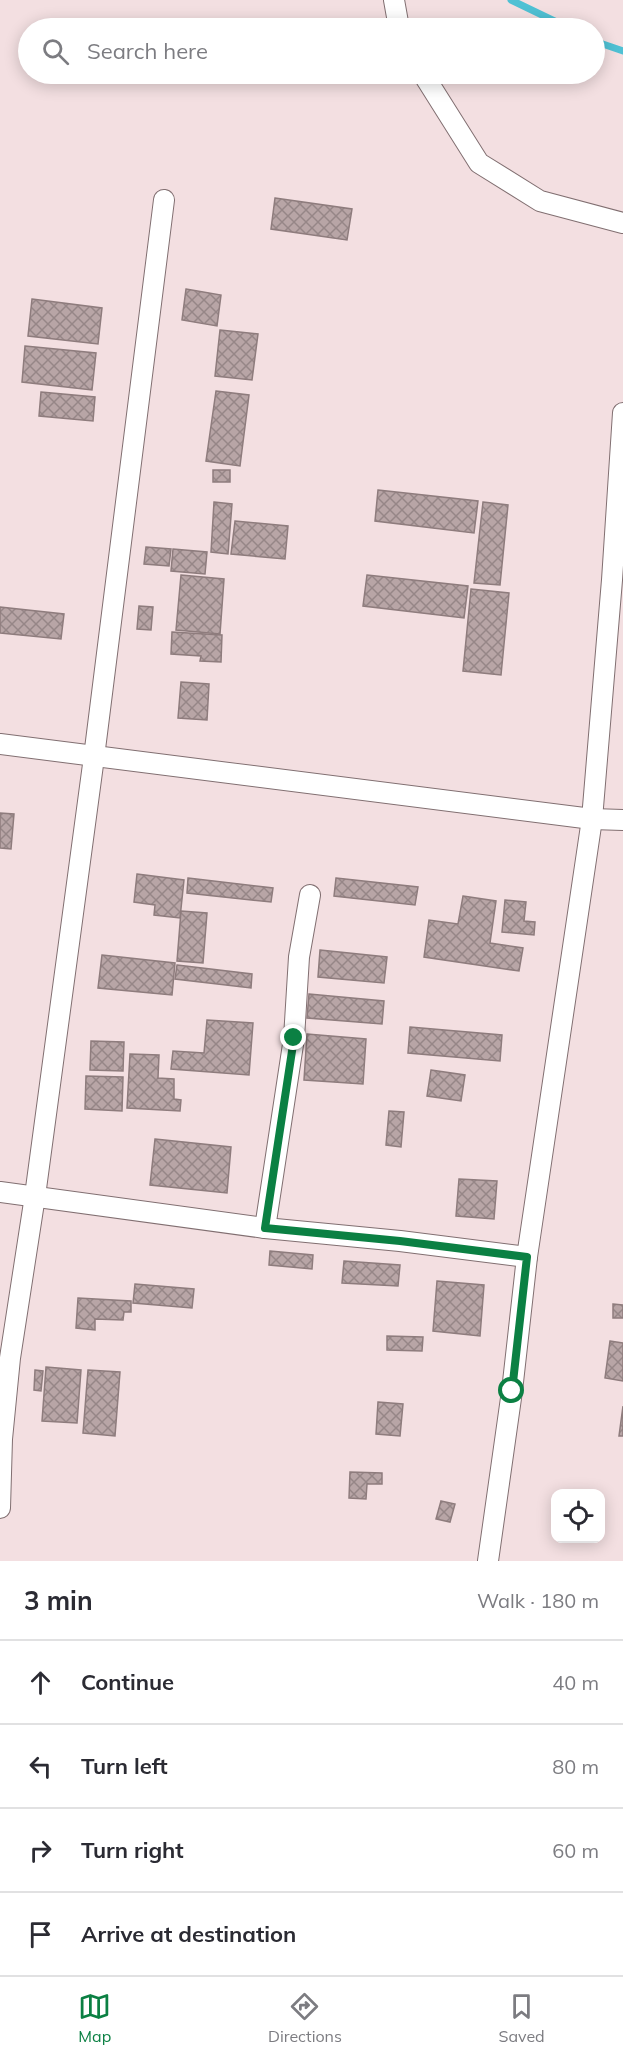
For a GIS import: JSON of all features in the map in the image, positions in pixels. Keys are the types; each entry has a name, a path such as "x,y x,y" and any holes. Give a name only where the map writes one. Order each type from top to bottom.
{"street":[{"path":"394,0 397,18"},
{"path":"429,84 479,163 540,201 623,223"},
{"path":"0,1508 2,1439 10,1358 35,1196 94,757 164,200"},
{"path":"488,1561 512,1391 527,1257 592,819 617,581 623,413"},
{"path":"0,744 592,819 623,820"},
{"path":"265,1228 294,1038 299,957 310,895"},
{"path":"0,1192 265,1228 400,1241 527,1257"}],"building":[{"path":"275,198 352,209 347,240 271,229"},
{"path":"186,289 221,295 217,326 182,320"},
{"path":"32,299 102,308 98,344 28,336"},
{"path":"220,330 258,334 252,380 215,376"},
{"path":"25,346 96,353 92,390 22,382"},
{"path":"216,391 249,395 240,466 206,461"},
{"path":"41,392 95,397 93,421 39,416"},
{"path":"213,470 230,470 230,482 213,482"},
{"path":"378,490 478,501 474,533 375,521"},
{"path":"214,502 232,504 228,554 211,552"},
{"path":"483,502 508,505 500,585 474,583"},
{"path":"235,521 288,526 285,559 231,554"},
{"path":"146,547 171,549 169,566 144,564"},
{"path":"173,549 207,552 205,574 171,571"},
{"path":"181,575 224,579 220,634 176,630"},
{"path":"367,575 468,586 464,618 363,606"},
{"path":"471,589 509,593 501,675 463,671"},
{"path":"139,606 153,607 151,630 137,629"},
{"path":"0,607 64,614 61,639 0,633"},
{"path":"172,632 222,635 221,662 200,661 201,656 171,654"},
{"path":"181,682 209,684 207,720 178,718"},
{"path":"0,813 14,814 11,849 0,848"},
{"path":"137,874 184,880 180,918 154,915 155,905 134,902"},
{"path":"188,878 273,888 271,902 187,893"},
{"path":"336,878 418,887 415,905 334,896"},
{"path":"463,896 496,901 490,943 523,948 519,971 424,957 429,920 458,924"},
{"path":"505,900 526,902 524,921 535,922 534,935 502,932"},
{"path":"181,911 207,913 203,963 177,961"},
{"path":"320,950 387,957 384,983 318,977"},
{"path":"102,955 175,963 172,995 98,988"},
{"path":"177,965 252,974 251,988 175,979"},
{"path":"309,994 384,1001 382,1024 307,1018"},
{"path":"207,1020 253,1023 249,1075 171,1069 173,1051 204,1053"},
{"path":"410,1027 502,1035 500,1061 408,1053"},
{"path":"307,1034 366,1039 363,1084 304,1080"},
{"path":"91,1041 124,1042 123,1071 90,1070"},
{"path":"130,1054 159,1055 158,1078 174,1079 174,1099 181,1100 180,1111 127,1108"},
{"path":"431,1070 465,1075 461,1101 427,1096"},
{"path":"86,1076 123,1077 122,1111 85,1109"},
{"path":"389,1111 404,1112 401,1147 386,1145"},
{"path":"155,1139 231,1147 227,1193 150,1185"},
{"path":"459,1179 497,1181 494,1219 456,1216"},
{"path":"270,1251 313,1255 312,1269 269,1265"},
{"path":"344,1261 400,1265 398,1286 342,1283"},
{"path":"437,1281 484,1285 480,1336 433,1331"},
{"path":"135,1284 194,1289 192,1308 133,1303"},
{"path":"78,1298 131,1301 131,1312 124,1312 123,1320 95,1319 95,1330 76,1328"},
{"path":"613,1304 623,1305 623,1318 613,1318"},
{"path":"387,1336 423,1337 422,1351 387,1350"},
{"path":"610,1341 623,1343 623,1381 605,1378"},
{"path":"46,1367 81,1370 77,1423 42,1421"},
{"path":"35,1370 43,1371 41,1391 34,1390"},
{"path":"88,1370 120,1372 115,1436 83,1433"},
{"path":"378,1402 403,1404 400,1436 376,1434"},
{"path":"623,1406 623,1436 619,1436"},
{"path":"350,1472 382,1473 382,1484 367,1484 366,1499 349,1498"},
{"path":"441,1501 455,1504 450,1522 436,1519"}],"waterway":[{"path":"511,0 548,18"},
{"path":"605,45 623,51"}],"route":[{"path":"294,1038 265,1228 400,1241 527,1257 512,1391"}]}
